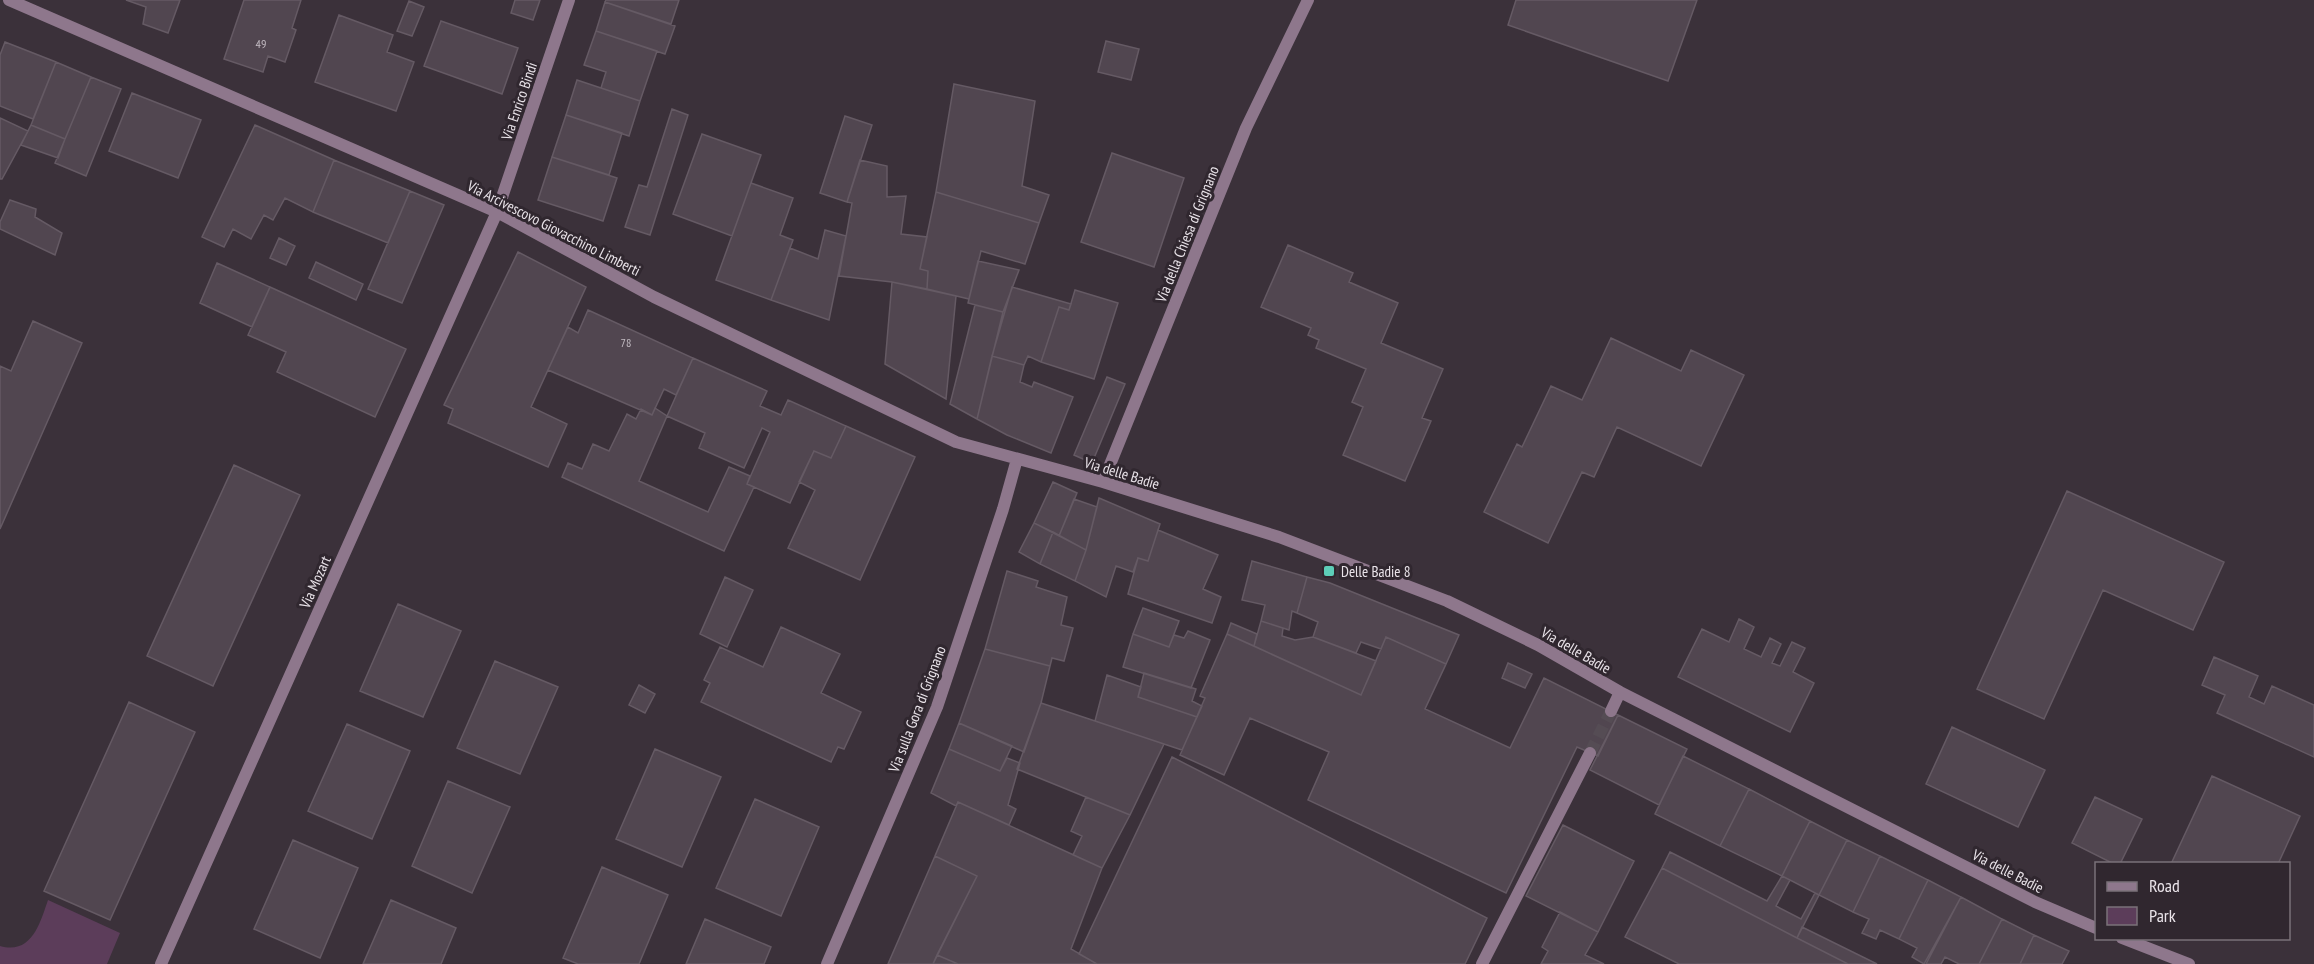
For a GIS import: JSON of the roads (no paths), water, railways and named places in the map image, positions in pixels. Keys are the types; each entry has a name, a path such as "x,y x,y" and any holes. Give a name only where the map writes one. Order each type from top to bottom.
{"street":[{"name":"Via Arcivescovo Giovacchino Limberti","path":"9,0 497,212 654,297 956,442 1017,459"},
{"name":"Via Enrico Bindi","path":"497,212 569,0"},
{"name":"Via della Chiesa di Grignano","path":"1103,482 1246,128 1308,0"},
{"name":"Via Mozart","path":"161,964 497,212"},
{"name":"Via delle Badie","path":"1017,459 1103,482 1279,537 1447,601 1538,645 1620,692 2035,902 2095,927"},
{"name":"Via sulla Gora di Grignano","path":"828,964 937,707 1003,509 1017,459"},
{"path":"1611,711 1620,692"},
{"path":"1482,964 1590,753"},
{"path":"2125,940 2189,964"}],"tunnel":[{"path":"1590,753 1611,711"}],"place":[{"name":"Delle Badie 8","path":"1329,571"}]}
